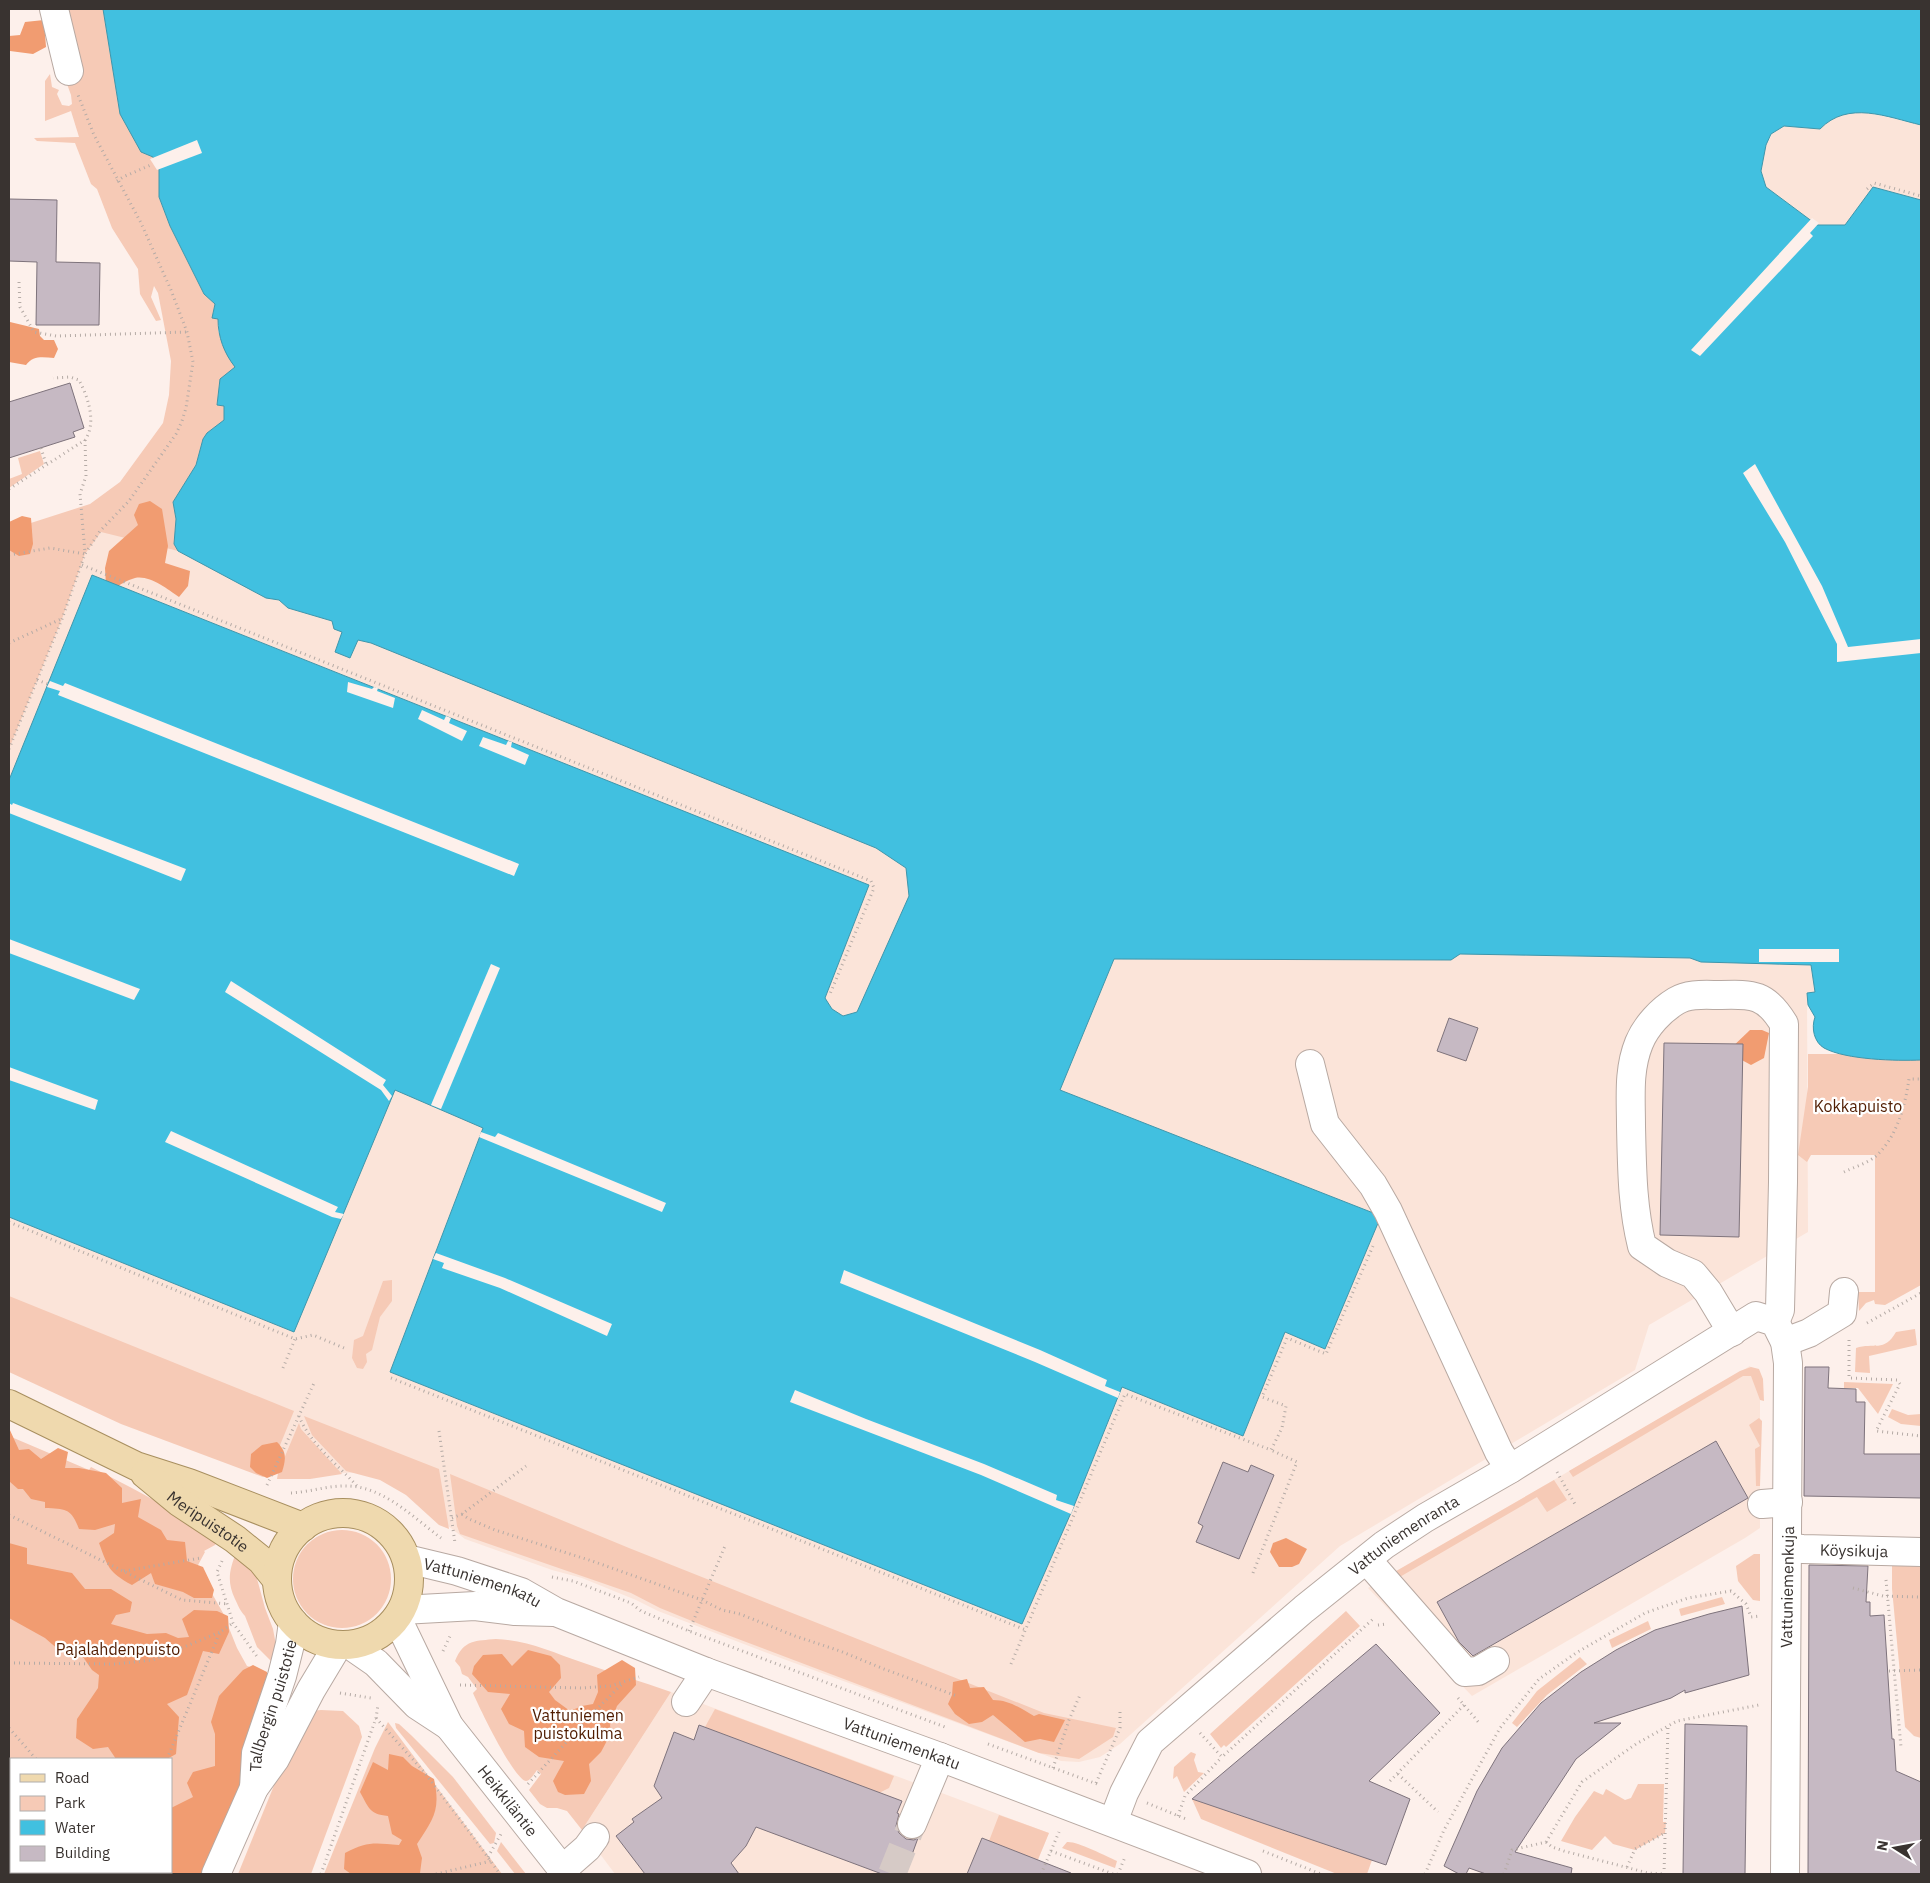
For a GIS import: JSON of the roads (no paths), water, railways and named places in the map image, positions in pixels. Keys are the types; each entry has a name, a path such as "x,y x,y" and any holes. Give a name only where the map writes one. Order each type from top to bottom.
{"main road":[{"name":"Meripuistotie","path":"9,1404 136,1466 189,1483 303,1527"},
{"name":"Meripuistotie","path":"136,1466 179,1502 235,1539 261,1560 277,1580"},
{"path":"353,1513 373,1520 390,1532 397,1540 406,1559 409,1569 409,1590 400,1614 381,1634 361,1643 344,1645 325,1643 313,1638 293,1622 282,1603 277,1580 278,1568 286,1545 303,1527 312,1521 332,1514 353,1513"}],"street":[{"path":"54,9 68,71"},
{"name":"Vattuniemenkuja","path":"1732,1332 1708,1292 1693,1274 1667,1263 1642,1246 1636,1219 1632,1177 1630,1078 1639,1043 1647,1028 1660,1013 1677,1000 1688,995 1749,994 1763,1000 1776,1010 1784,1024 1780,1310 1772,1327 1788,1363 1775,1503 1788,1548 1785,1704 1785,1874"},
{"path":"1310,1064 1325,1124 1374,1185 1388,1211 1499,1452 1510,1469"},
{"name":"Vattuniemenranta","path":"1113,1822 1124,1793 1135,1727 1182,1714 1304,1609 1384,1545 1425,1518 1510,1469 1732,1332 1772,1327 1809,1333 1842,1313 1844,1292"},
{"name":"Köysikuja","path":"1788,1548 1921,1552"},
{"name":"Vattuniemenkatu","path":"406,1559 500,1584 521,1592 556,1612 706,1672 940,1756 1247,1874"},
{"path":"1366,1560 1465,1672 1478,1671 1495,1661"},
{"name":"Vattuniemenkatu","path":"400,1614 475,1606 515,1611 556,1612"},
{"name":"Heikkiläntie","path":"400,1614 449,1726 564,1872"},
{"name":"Tallbergin puistotie","path":"254,1788 256,1753 282,1676 293,1622"},
{"name":"Heikkiläntie","path":"344,1645 376,1663 417,1705 449,1726"},
{"name":"Tallbergin puistotie","path":"216,1874 254,1788 275,1759 311,1690 344,1645"},
{"path":"686,1702 706,1672"},
{"path":"912,1824 940,1756"},
{"path":"564,1872 595,1837"}],"water":[{"path":"103,9 1921,9 1921,125 1881,115 1855,113 1831,120 1820,129 1784,126 1771,134 1766,145 1761,171 1766,187 1817,225 1845,225 1873,187 1921,200 1921,1060 1886,1060 1858,1057 1824,1048 1814,1034 1815,1017 1808,1005 1807,993 1815,992 1811,965 1701,962 1690,958 1460,954 1451,960 1114,959 1060,1090 1381,1216 1325,1349 1285,1332 1243,1436 1122,1387 1074,1506 1022,1624 390,1372 483,1128 395,1090 294,1332 9,1217 9,780 92,575 869,885 825,998 832,1009 843,1016 857,1012 909,896 906,868 876,848 371,643 358,640 350,658 335,652 342,632 334,629 332,621 288,608 279,600 266,598 178,551 174,544 176,519 173,502 196,465 203,439 207,433 224,420 224,406 217,405 220,379 235,367 222,344 218,319 212,318 215,304 204,294 170,226 159,197 159,169 153,157 141,152 120,114"}],"tunnel":[{"path":"892,1874 912,1824"}],"park label":[{"name":"Kokkapuisto","path":"1858,1106"},
{"name":"Pajalahdenpuisto","path":"118,1649"},
{"name":"Vattuniemen puistokulma","path":"578,1724"}]}
